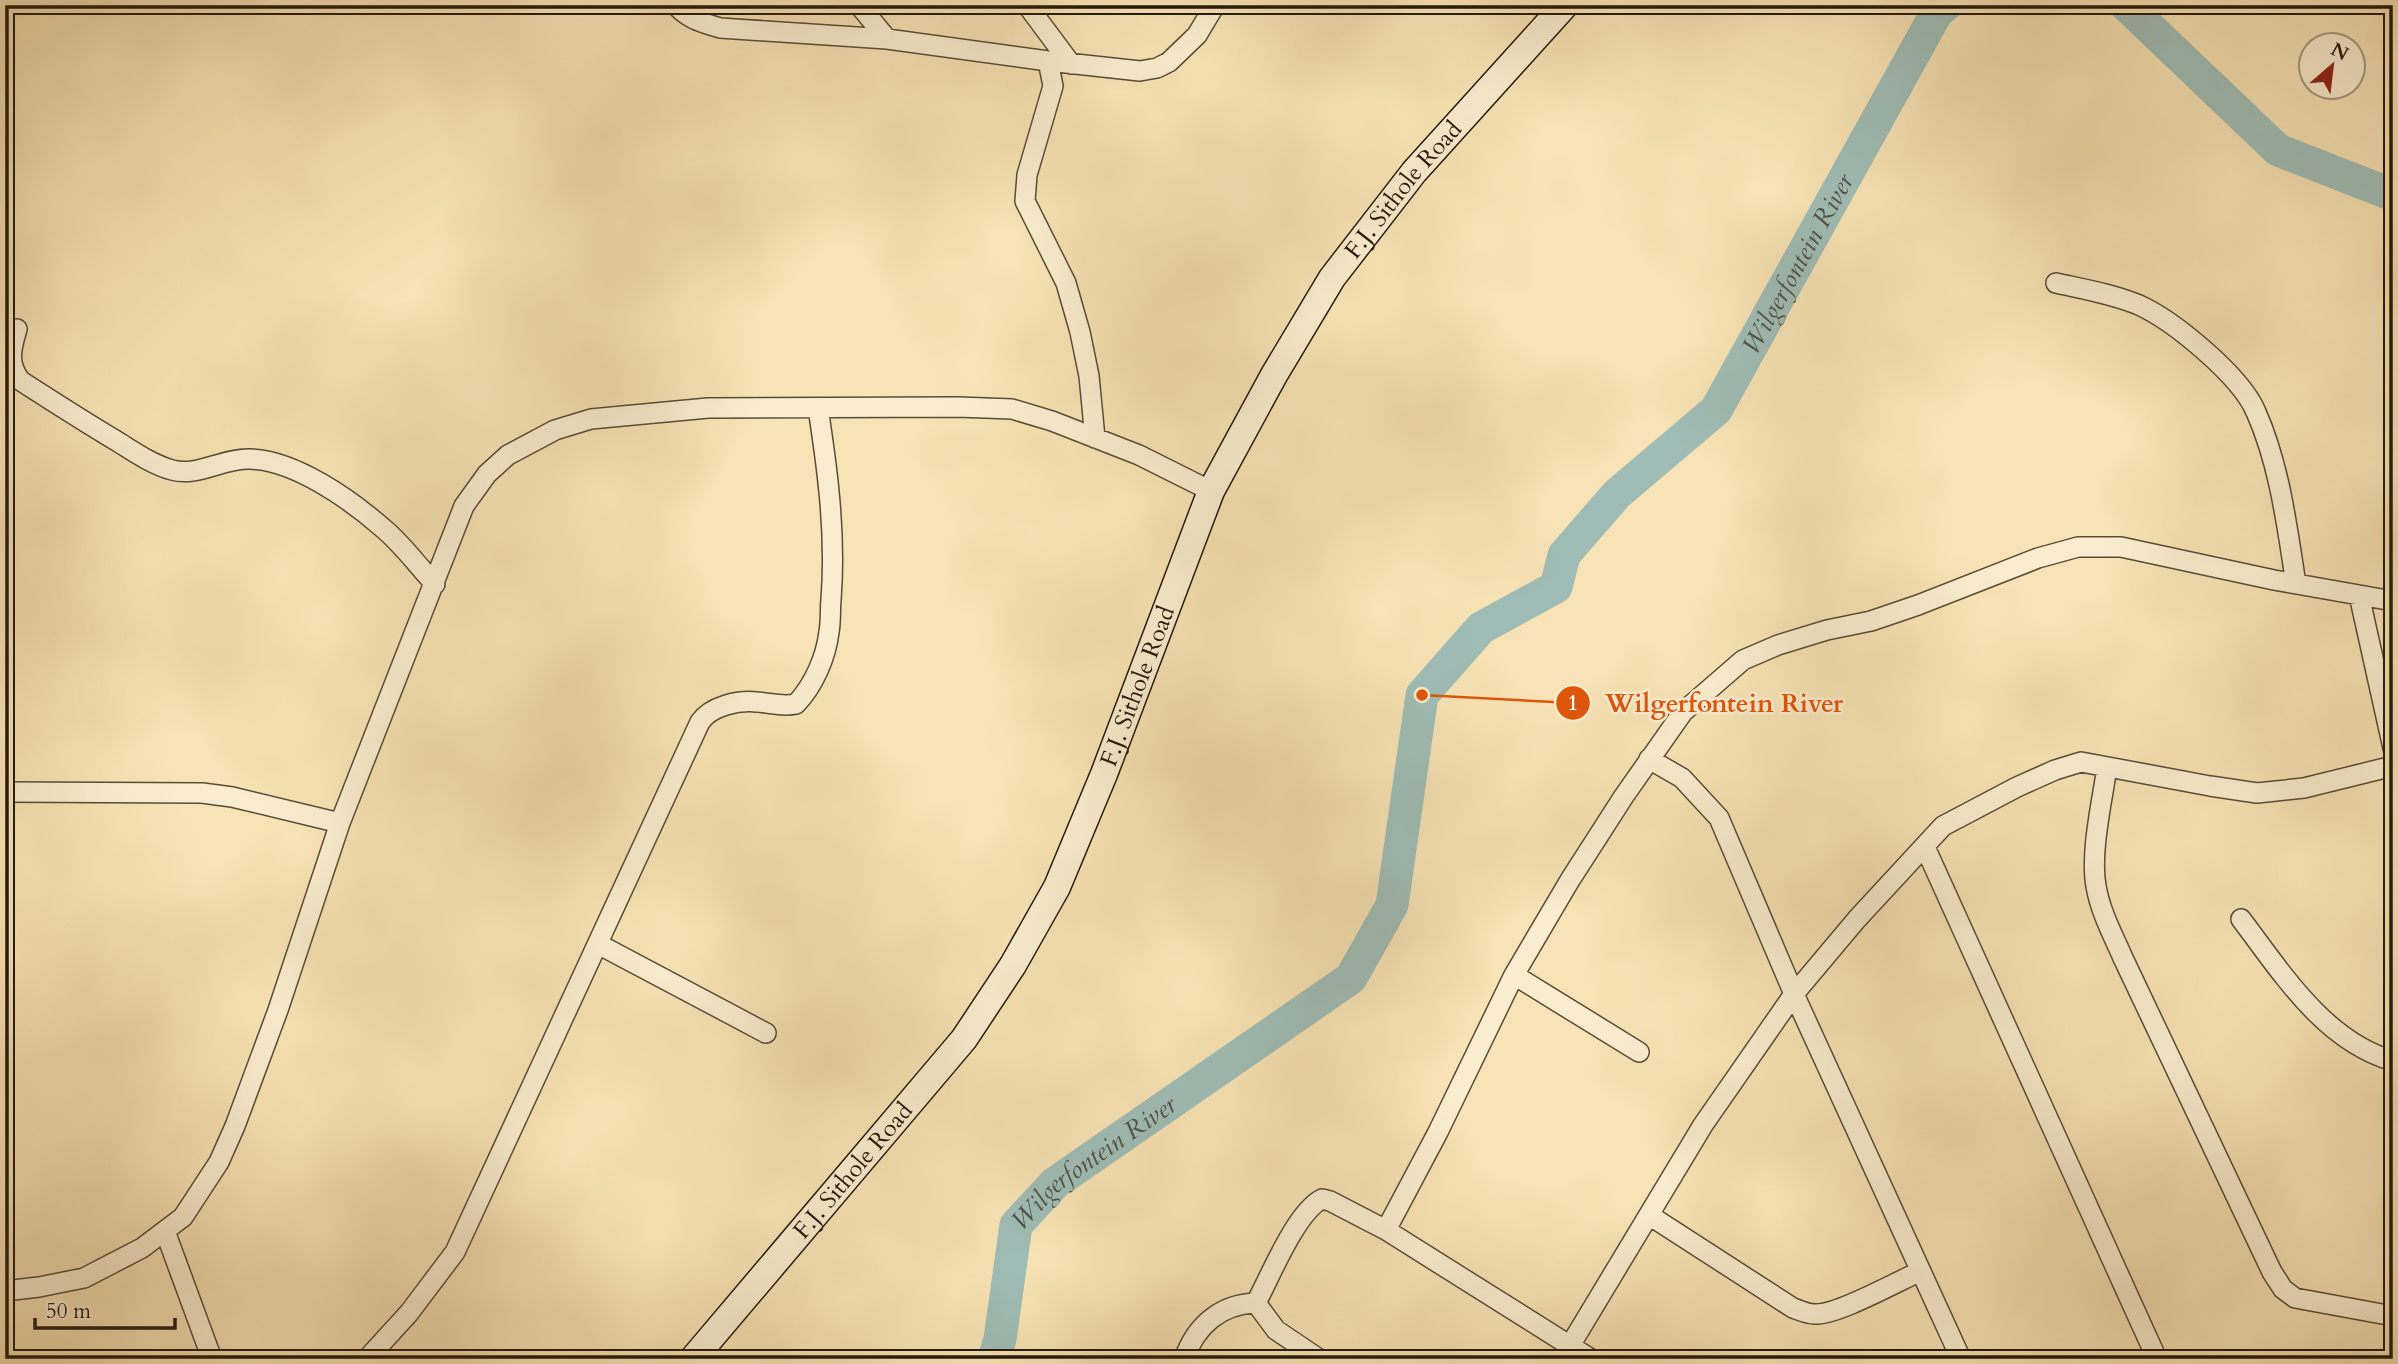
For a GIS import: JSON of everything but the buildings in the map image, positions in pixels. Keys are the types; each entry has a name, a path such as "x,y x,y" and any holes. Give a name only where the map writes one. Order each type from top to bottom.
{"street":[{"path":"677,5 697,20 720,28 887,39 1140,71 1157,68 1169,62 1197,35 1215,5"},
{"path":"859,5 887,39"},
{"path":"1027,5 1070,64"},
{"name":"F.J. Sithole Road","path":"693,1359 964,1040 1013,965 1057,887 1104,774 1211,491 1274,375 1332,278 1415,172 1565,5"},
{"path":"1048,61 1054,86 1027,175 1025,201 1066,283 1089,376 1095,438"},
{"path":"2056,283 2136,304 2166,319 2229,375 2255,409 2269,449 2282,497 2296,584"},
{"path":"17,329 10,362 21,381 155,465 175,471 191,471 250,459 287,466 322,483 385,529 435,583"},
{"path":"5,1291 84,1278 142,1248 183,1217 219,1162 278,1010 340,823 464,506 487,474 508,455 555,430 591,419 708,408 1012,409 1052,421 1139,455 1211,491"},
{"path":"367,1359 409,1313 455,1252 704,717 711,711 743,701 796,704 820,666 829,633 834,535 818,408"},
{"path":"1385,1230 1437,1132 1514,975 1570,880 1683,712 1744,660 1778,645 1827,630 1871,621 2038,558 2078,547 2121,547 2296,584 2393,601"},
{"path":"2360,595 2393,748"},
{"path":"1649,759 1682,778 1719,818 1794,994 1961,1359"},
{"path":"1565,1352 1703,1125 1794,994 1857,919 1943,826 2055,770 2081,762 2257,793 2304,788 2393,766"},
{"path":"2107,767 2094,866 2099,898 2158,1033 2273,1272 2283,1289 2295,1298 2393,1316"},
{"path":"5,792 202,793 232,797 340,823"},
{"path":"1925,847 2157,1359"},
{"path":"2241,919 2302,998 2330,1025 2354,1044 2393,1061"},
{"path":"598,944 766,1033"},
{"path":"1514,975 1639,1052"},
{"path":"1256,1303 1298,1223 1316,1202 1326,1199 1385,1230 1565,1352 1591,1359"},
{"path":"1648,1215 1793,1308 1813,1314 1826,1313 1921,1271"},
{"path":"165,1231 212,1359"},
{"path":"1184,1359 1194,1336 1206,1324 1227,1308 1256,1303"},
{"path":"1256,1303 1276,1330 1319,1359"}],"waterway":[{"name":"Wilgerfontein River","path":"994,1359 1000,1339 1016,1225 1055,1183 1351,978 1392,905 1422,695 1481,628 1556,587 1564,555 1617,494 1716,410 1937,12 1946,5"},
{"name":"Wilgerfontein River","path":"2126,5 2278,150 2393,195"}],"place":[{"name":"Wilgerfontein River","path":"1422,695"}]}
